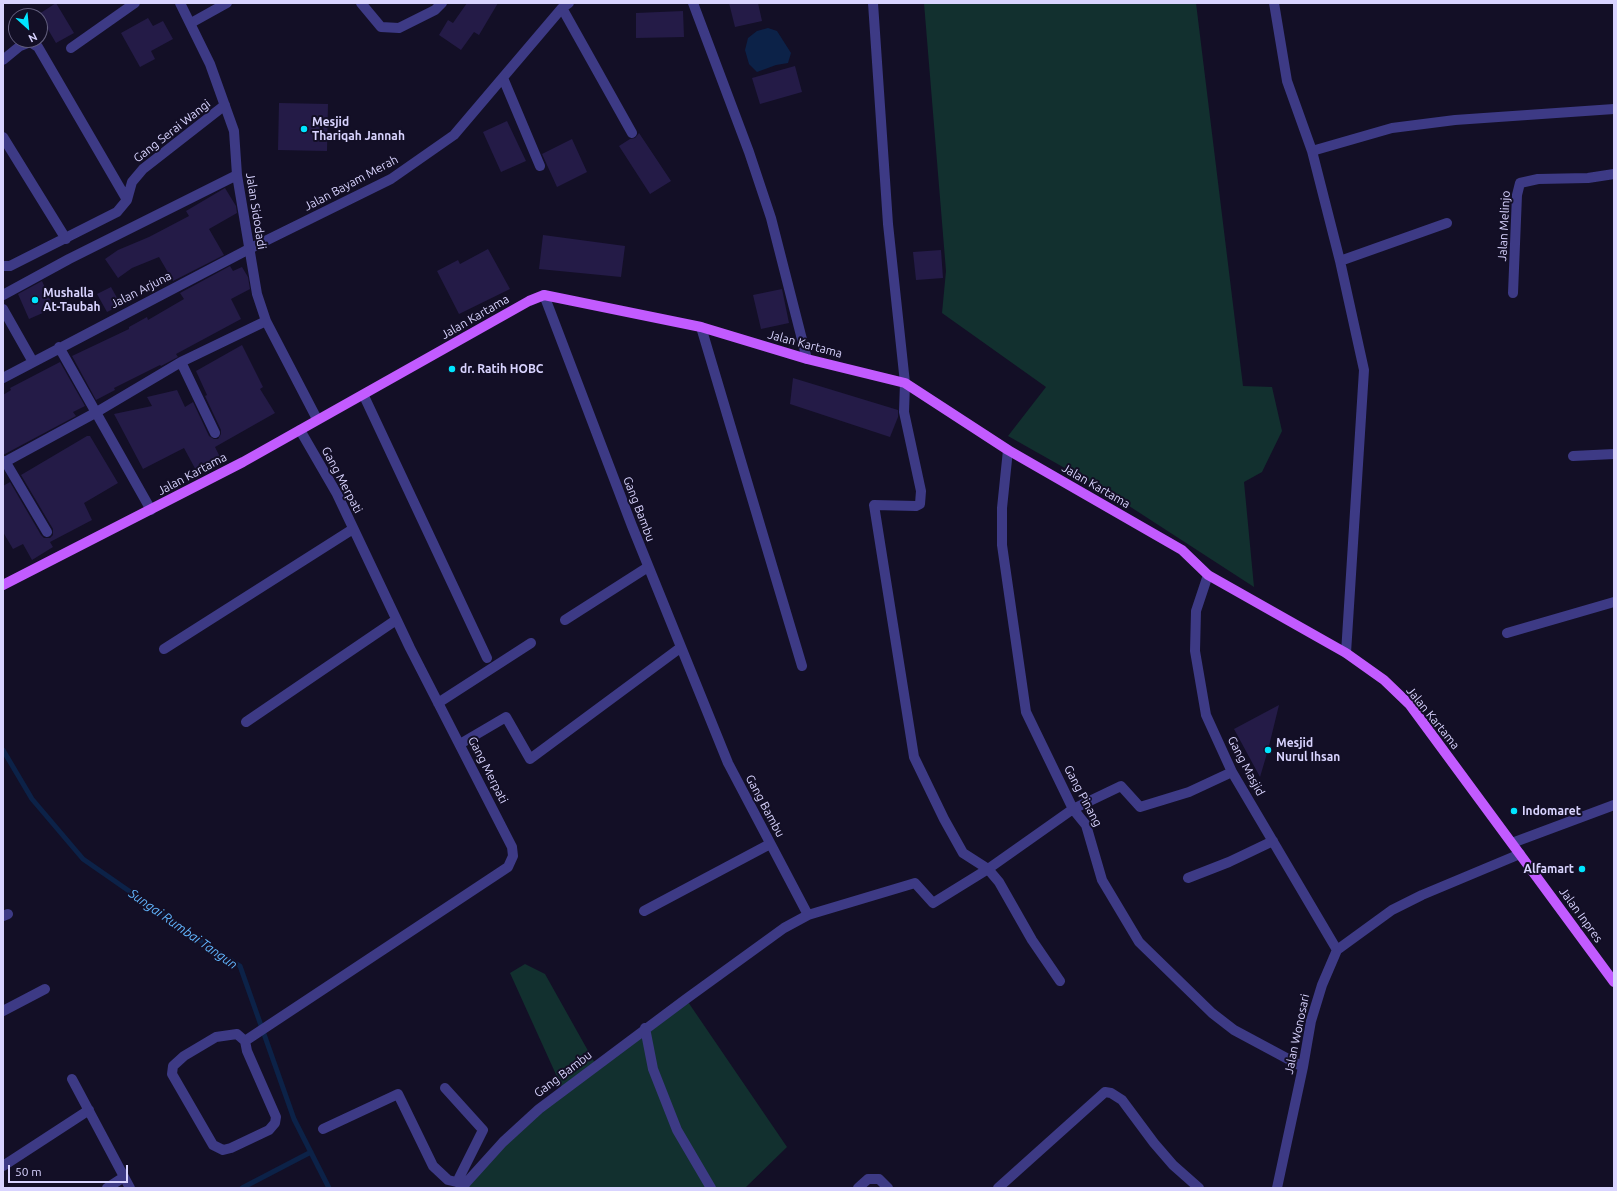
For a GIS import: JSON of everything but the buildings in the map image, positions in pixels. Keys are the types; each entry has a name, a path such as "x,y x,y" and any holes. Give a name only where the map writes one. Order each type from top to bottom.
{"main road":[{"name":"Jalan Kartama","path":"3,585 243,462 317,420 364,396 529,301 544,296 701,327 807,359 904,383 1008,450 1182,550 1208,575 1346,653 1384,680 1410,705 1512,843"},
{"name":"Jalan Inpres","path":"1512,843 1614,982"}],"street":[{"path":"71,48 135,3"},
{"name":"Jalan Sidodadi","path":"180,3 210,64 234,131 237,175 257,294 266,321 317,420"},
{"path":"191,23 227,3"},
{"path":"361,3 381,27 399,28 435,10 442,3"},
{"path":"694,3 749,152 771,218 807,359"},
{"path":"873,3 888,224 904,383 904,412 921,490 920,504 874,505 914,756 944,819 963,853 988,869 999,882 1032,940 1060,981"},
{"path":"1274,3 1287,81 1312,151 1340,261 1364,370 1346,653"},
{"path":"565,6 632,133"},
{"name":"Jalan Bayam Merah","path":"249,249 391,179 454,135 565,6"},
{"path":"3,60 20,46 30,42 38,47 127,200 117,212 10,266 3,266"},
{"path":"503,78 540,166"},
{"name":"Gang Serai Wangi","path":"127,200 132,182 143,169 225,105"},
{"path":"1312,151 1392,128 1455,120 1614,109"},
{"path":"3,137 66,239"},
{"name":"Jalan Melinjo","path":"1513,293 1517,195 1520,183 1538,180 1588,178 1614,174"},
{"path":"3,295 69,259 237,175"},
{"path":"1340,261 1447,223"},
{"name":"Jalan Arjuna","path":"3,378 59,347 249,249"},
{"name":"Gang Bambu","path":"462,1185 503,1142 539,1109 645,1028 784,928 808,915 728,763 648,567 544,296"},
{"path":"3,309 33,362"},
{"path":"47,532 4,462 95,413 181,362 266,321"},
{"path":"701,327 802,666"},
{"path":"59,347 151,510"},
{"path":"181,362 215,433"},
{"path":"364,396 487,658"},
{"name":"Gang Merpati","path":"245,1041 508,867 513,856 512,847 396,620 337,494 300,430"},
{"name":"Gang Pinang","path":"1008,450 1002,508 1002,546 1026,712 1073,810 1088,830 1102,880 1139,942 1212,1013 1234,1030 1303,1067"},
{"path":"1573,456 1614,454"},
{"path":"164,649 353,529"},
{"path":"565,620 648,567"},
{"name":"Gang Masjid","path":"1208,575 1196,611 1195,651 1206,715 1232,772 1337,950"},
{"path":"1508,632 1614,602"},
{"path":"246,722 396,620"},
{"path":"438,703 531,643"},
{"path":"460,744 506,717 530,759 680,648"},
{"path":"808,915 915,883 933,903 988,869 1073,810 1121,786 1140,807 1190,792 1232,772"},
{"path":"1512,843 1614,805"},
{"path":"1188,878 1230,862 1273,841"},
{"path":"644,911 770,844"},
{"path":"1337,950 1392,910 1422,895 1520,854"},
{"name":"Jalan Wonosari","path":"1276,1188 1303,1067 1311,1021 1322,985 1337,950"},
{"path":"3,1011 45,989"},
{"path":"645,1028 653,1069 677,1130 711,1188"},
{"path":"238,1034 245,1041 247,1051 276,1117 275,1123 269,1130 231,1148 223,1150 213,1145 172,1074 174,1066 184,1056 216,1037 238,1034"},
{"path":"72,1079 130,1188"},
{"path":"323,1129 398,1094 433,1166 448,1180 462,1185 483,1130 445,1088"},
{"path":"998,1188 1105,1092 1111,1093 1122,1100 1164,1154 1199,1188"},
{"path":"3,1166 89,1110"},
{"path":"107,1188 124,1177"},
{"path":"858,1188 868,1179 879,1179 888,1188"}],"green space":[{"path":"924,3 1196,3 1243,386 1272,387 1282,431 1262,472 1244,482 1254,587 1109,493 1008,436 1046,387 942,313 946,271"},
{"path":"525,964 545,974 596,1065 686,999 787,1147 745,1188 464,1188 465,1184 563,1090 510,973"}],"water":[{"path":"768,28 777,31 791,53 788,63 776,65 757,72 749,64 745,50 748,38 757,31"}],"waterway":[{"name":"Sungai Rumbai Tangun","path":"3,750 32,799 83,859 201,941 240,966 294,1119 329,1188"},
{"path":"242,1188 311,1152"}],"place":[{"name":"Mesjid Thariqah Jannah","path":"304,129"},
{"name":"Mushalla At-Taubah","path":"35,300"},
{"name":"dr. Ratih HOBC","path":"452,369"},
{"name":"Mesjid Nurul Ihsan","path":"1268,750"},
{"name":"Indomaret","path":"1514,811"},
{"name":"Alfamart","path":"1582,869"}]}
